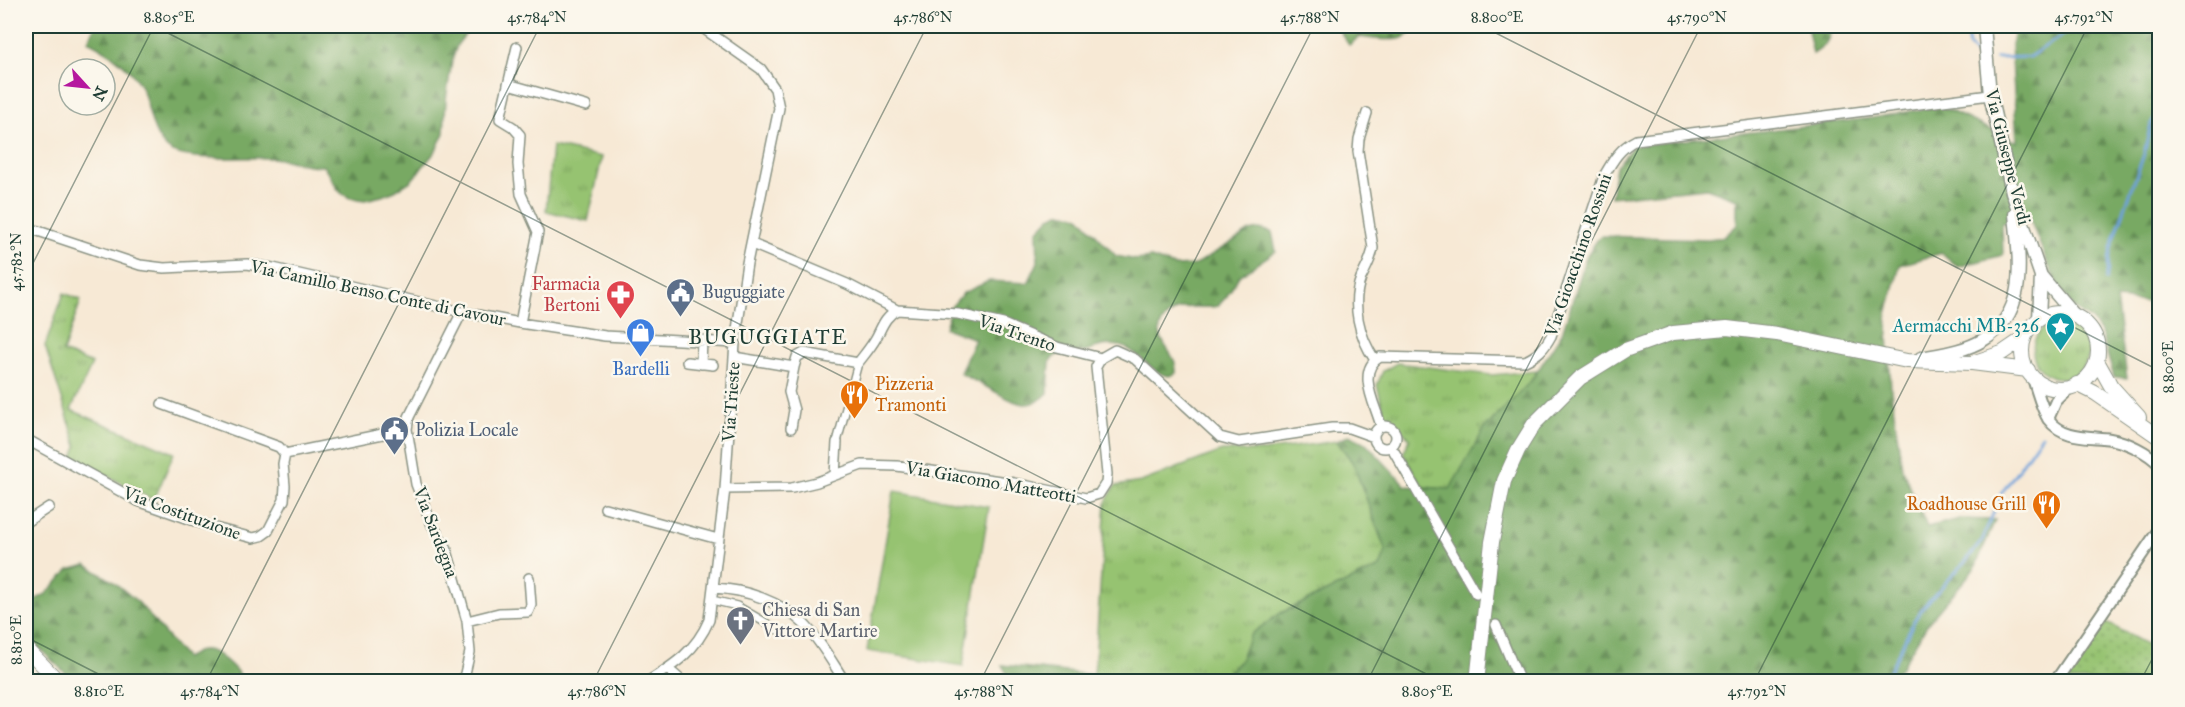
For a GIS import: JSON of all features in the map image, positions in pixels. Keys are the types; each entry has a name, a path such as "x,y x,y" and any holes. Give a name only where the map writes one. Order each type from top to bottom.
{"main road":[{"name":"Via Giuseppe Verdi","path":"1985,29 1990,95 2013,192 2041,276 2039,319"},
{"path":"1907,361 1958,350 1983,340 2003,324 2016,298 2020,269 2013,192"},
{"name":"Via Giuseppe Verdi","path":"2041,276 2075,316"},
{"path":"1972,363 2002,353 2024,338 2039,319 2050,314 2063,313 2075,316 2092,329 2096,339 2097,361 2111,386 2156,435"},
{"path":"1477,681 1492,542 1504,481 1518,450 1534,424 1580,378 1625,350 1673,333 1727,328 1777,334 1907,361 1972,363 2030,373 2049,387 2073,386 2095,393 2156,435"},
{"path":"2024,338 2024,360 2030,373"},
{"path":"2073,386 2086,378 2097,361"},
{"path":"26,648 59,681"}],"street":[{"name":"Via Trieste","path":"647,681 668,669 691,650 702,637 709,620 724,489 735,342 747,263 779,108 775,89 761,69 700,26"},
{"path":"517,47 500,119 513,127 520,135 518,165 522,194 538,232 520,323"},
{"path":"508,84 586,106"},
{"name":"Via Gioacchino Rossini","path":"1375,360 1386,356 1525,361 1537,356 1551,336 1604,176 1614,156 1636,140 1990,95"},
{"path":"1367,113 1359,139 1358,161 1373,248 1371,259 1359,287 1357,308 1365,343 1375,360 1368,372 1369,387 1381,426"},
{"name":"Via Camillo Benso Conte di Cavour","path":"26,227 140,265 164,267 247,264 520,323 605,336 735,342"},
{"name":"Via Trento","path":"752,244 847,284 897,310 958,314 1003,324 1058,348 1101,358"},
{"path":"835,475 837,442 858,363 890,313 897,310"},
{"path":"162,404 279,447 285,454 407,429 410,417 462,312"},
{"path":"701,364 702,340"},
{"path":"1101,358 1115,350 1135,359 1220,437 1239,442 1332,428 1349,428 1374,437 1380,447 1391,446 1396,439 1395,431 1389,426 1381,426 1376,430 1374,437"},
{"path":"791,428 794,410 789,392 797,357 804,353 858,363"},
{"path":"734,357 794,367"},
{"name":"Via Giacomo Matteotti","path":"724,489 792,488 862,465 897,466 1014,483 1086,498 1099,494 1106,483 1107,474 1096,367 1101,358"},
{"path":"687,362 713,365"},
{"path":"2030,373 2048,419 2065,432 2113,440 2138,449 2160,465"},
{"path":"2048,419 2056,401 2073,386"},
{"name":"Via Sardegna","path":"407,429 416,484 432,525 446,547 467,621 470,652 463,681"},
{"name":"Via Costituzione","path":"26,439 138,501 215,528 253,538 268,531 284,500 285,454"},
{"path":"1391,446 1476,594"},
{"path":"26,522 49,507"},
{"path":"605,508 718,539"},
{"path":"2055,681 2160,528"},
{"path":"467,621 499,614 528,612 531,605 529,578"},
{"path":"713,588 742,591 784,609 804,624 844,681"},
{"path":"712,600 737,606 778,630"},
{"path":"1496,625 1520,681"},
{"path":"668,669 683,681"}],"green space":[{"path":"95,26 472,26 457,45 452,61 444,133 435,152 411,181 395,191 365,200 350,198 341,193 323,166 272,158 188,156 168,149 158,137 144,94 135,77 117,57 88,41"},
{"path":"1336,26 1462,26 1420,29 1393,40 1359,37 1349,45"},
{"path":"1807,26 1831,26 1826,43 1813,54"},
{"path":"2016,26 2064,26 2083,36 2102,26 2159,26 2159,303 2116,299 2127,378 2114,377 2101,333 2091,320 2073,307 2052,274 2029,217 2002,223 2003,255 1958,267 1942,253 1900,265 1887,314 1891,390 1902,468 1927,527 1960,519 1995,520 1975,568 1928,623 1902,666 1887,681 1217,682 1240,661 1251,634 1281,613 1380,567 1386,551 1353,463 1337,441 1349,435 1366,443 1406,486 1450,489 1485,428 1531,381 1562,333 1587,255 1600,236 1708,239 1724,237 1737,225 1737,199 1707,188 1611,197 1616,166 1633,146 1872,118 1940,106 2017,142 2011,44"},
{"path":"552,146 602,157 588,221 546,211"},
{"path":"1059,213 1080,217 1116,256 1137,260 1151,258 1174,266 1195,265 1250,231 1259,229 1272,232 1276,251 1239,276 1218,306 1184,308 1175,311 1165,319 1160,326 1160,334 1172,357 1176,373 1170,376 1164,375 1126,348 1104,345 1085,352 1071,352 1053,357 1050,361 1048,393 1034,403 1021,404 960,373 975,339 945,328 951,307 963,293 989,281 1028,283 1038,262 1037,231 1050,217"},
{"path":"64,293 81,300 63,352 92,364 71,410 174,453 154,500 73,458 77,446 45,346"},
{"path":"2056,322 2066,322 2081,330 2087,339 2089,350 2087,361 2081,370 2066,378 2056,378 2045,373 2038,366 2033,355 2033,345 2038,334 2045,327"},
{"path":"1397,363 1491,375 1537,371 1531,381 1485,428 1450,489 1423,487 1403,454 1410,438 1386,419 1377,385 1383,371"},
{"path":"1337,441 1353,463 1386,552 1380,567 1281,613 1251,634 1240,661 1217,681 1123,681 1094,675 1106,502 1115,486 1141,482 1222,451 1263,451"},
{"path":"894,491 989,507 963,666 867,651"},
{"path":"86,565 114,582 139,603 185,658 202,650 214,652 232,666 244,681 74,681 26,636 26,605 46,594 69,570"},
{"path":"2107,623 2159,651 2159,681 2066,681"},
{"path":"1002,665 1112,677 1123,681 1011,681"}],"waterway":[{"path":"233,26 248,31 258,31 273,26"},
{"path":"1966,26 1969,47 1976,55"},
{"path":"1996,58 2029,57 2069,31 2117,26"},
{"path":"2106,280 2111,248 2144,154 2151,124 2160,109"},
{"path":"1878,682 1889,672 1915,619 1924,606 1982,541 2001,494 2042,435"}],"place":[{"name":"Buguggiate","path":"681,318"},
{"name":"Farmacia Bertoni","path":"621,320"},
{"name":"Aermacchi MB-326","path":"2060,352"},
{"name":"Bardelli","path":"641,358"},
{"name":"Pizzeria Tramonti","path":"854,420"},
{"name":"Polizia Locale","path":"394,456"},
{"name":"Roadhouse Grill","path":"2047,530"},
{"name":"Chiesa di San Vittore Martire","path":"741,646"}],"district":[{"name":"BUGUGGIATE","path":"768,337"}]}
